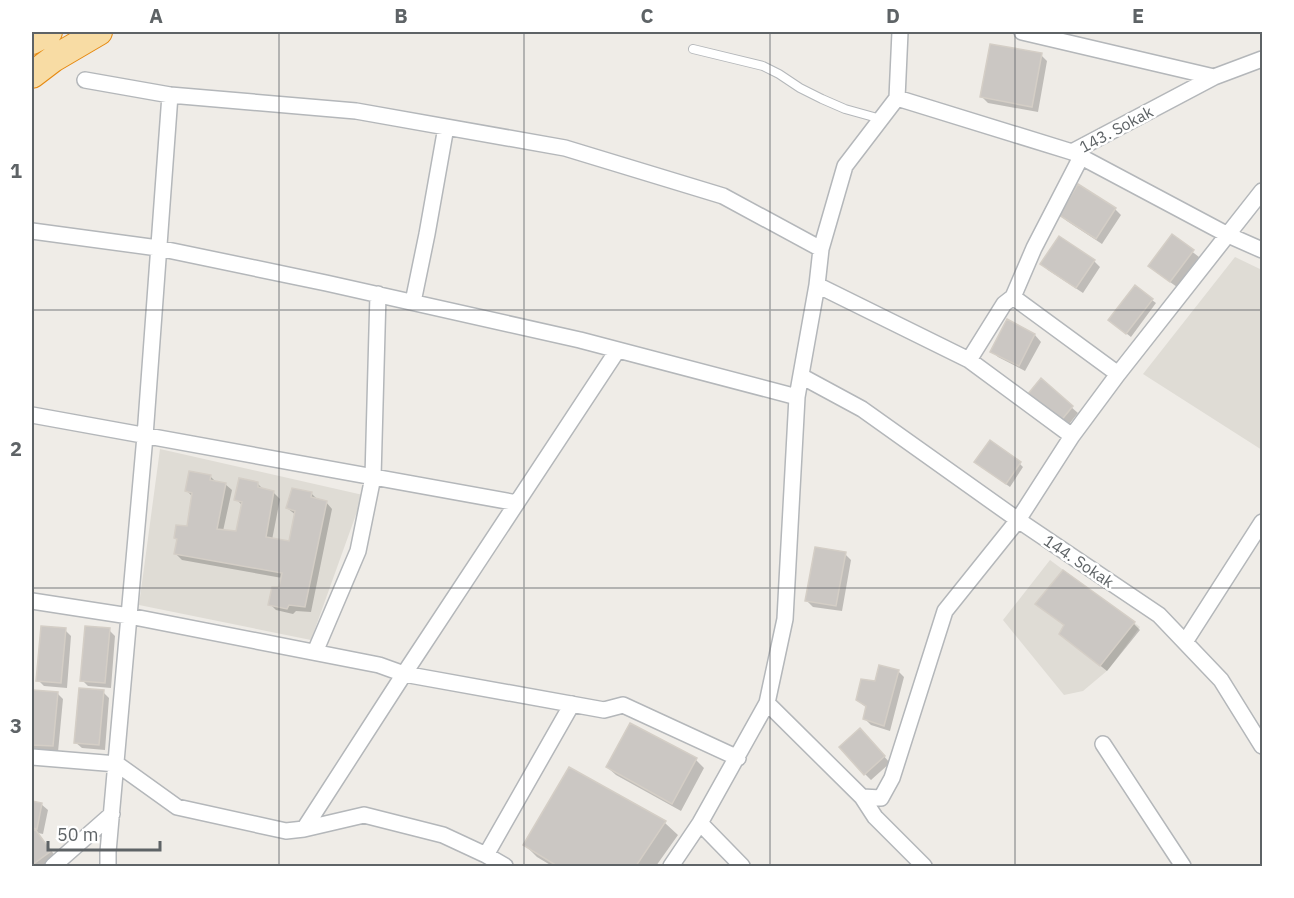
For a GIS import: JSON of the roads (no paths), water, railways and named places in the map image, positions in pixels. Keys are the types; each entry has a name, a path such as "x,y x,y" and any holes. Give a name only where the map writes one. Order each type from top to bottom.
{"highway":[{"path":"32,41 48,32"},
{"path":"32,75 53,59 99,32"}],"street":[{"path":"671,867 700,823 767,703 784,619 797,397 817,285 821,249 845,166 897,98 900,32"},
{"path":"1022,32 1214,77"},
{"name":"143. Sokak","path":"897,98 1077,155 1214,77 1263,59"},
{"path":"85,80 170,95 356,111 565,148 723,196 821,249"},
{"path":"108,867 145,436 170,95"},
{"path":"413,302 446,127"},
{"path":"969,360 1004,304 1013,297 1077,155 1228,235 1263,250"},
{"path":"862,797 881,798 892,778 945,611 1018,520 1072,436 1118,374 1263,191"},
{"path":"32,231 158,248 378,294 580,340 797,397"},
{"path":"817,285 969,360 1072,436"},
{"path":"315,652 358,551 373,477 378,294"},
{"path":"1013,297 1118,374"},
{"path":"304,828 617,351"},
{"name":"144. Sokak","path":"801,376 862,409 1018,520 1159,615 1221,680 1260,735"},
{"path":"32,414 517,503"},
{"path":"1185,642 1263,522"},
{"path":"32,601 129,616 379,664 404,674 604,710 623,705 738,758"},
{"path":"767,703 862,797 875,817 924,867"},
{"path":"486,855 572,704"},
{"path":"1103,744 1182,867"},
{"path":"32,757 117,764 177,807 286,831 364,815 443,835 486,855 505,867"},
{"path":"53,867 112,814"},
{"path":"700,823 742,867"}],"lane":[{"path":"693,50 763,66 822,99 845,109 881,119"}]}
